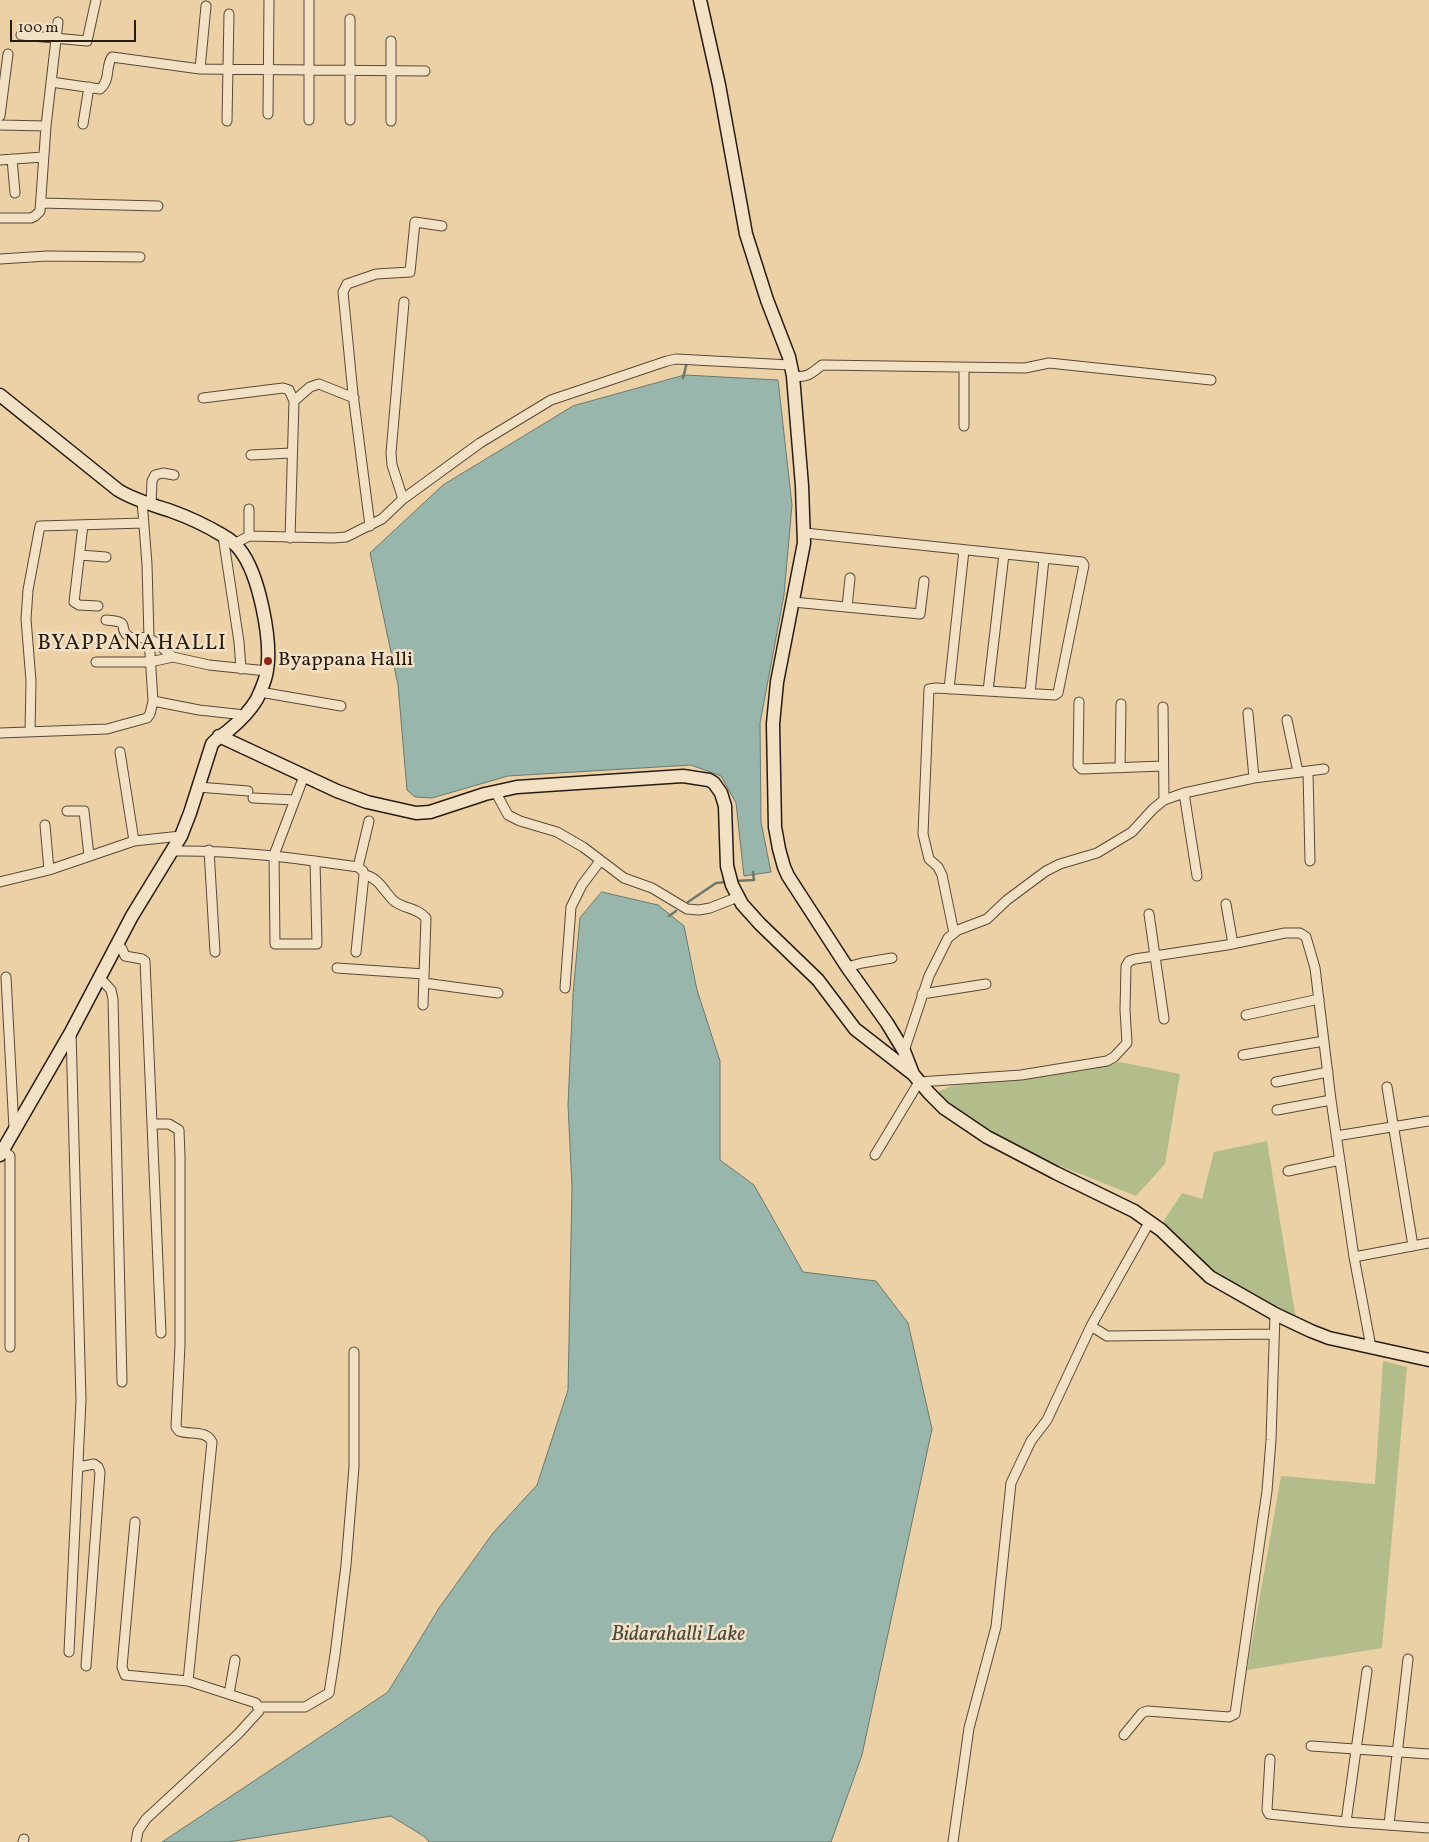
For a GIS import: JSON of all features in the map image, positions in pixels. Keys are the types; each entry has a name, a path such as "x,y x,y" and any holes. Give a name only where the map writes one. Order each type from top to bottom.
{"street":[{"path":"21,35 87,42 96,0"},
{"path":"268,0 268,114"},
{"path":"309,0 309,120"},
{"path":"704,1 746,234 792,370 804,533 803,554 777,682 773,724 776,838 788,876 847,967 882,1016 904,1051 916,1078"},
{"path":"200,69 206,6"},
{"path":"227,121 229,14"},
{"path":"350,19 350,120"},
{"path":"0,218 31,218 40,211 43,157 58,22"},
{"path":"391,41 391,121"},
{"path":"0,116 8,54"},
{"path":"51,82 100,89 105,85 108,78 112,57 200,69 425,71"},
{"path":"83,124 89,87"},
{"path":"0,125 46,126"},
{"path":"0,160 43,157"},
{"path":"12,159 15,193"},
{"path":"41,203 158,206"},
{"path":"370,526 343,292 347,284 376,274 410,272 415,222 442,226"},
{"path":"0,259 47,256 140,257"},
{"path":"403,499 392,465 391,453 404,302"},
{"path":"234,544 249,536 333,538 346,536 370,526 388,516 403,499 480,443 551,400 667,361 687,360 792,370 802,378 822,365 1026,368 1049,363 1211,380"},
{"path":"964,368 964,426"},
{"path":"294,401 310,387 319,384 354,398"},
{"path":"203,398 283,388 289,390 294,401 290,538"},
{"path":"0,395 102,479 122,493 174,512 223,536 239,548 248,563 259,594 268,639 267,671 260,692 245,716 215,739 209,749 181,836 116,944 71,1032 2,1152 10,1156 10,1347"},
{"path":"251,455 291,453"},
{"path":"0,733 113,728 147,718 150,714 153,701 149,638 148,564 144,523 152,481 156,475 163,473 174,475"},
{"path":"249,509 249,536"},
{"path":"30,732 31,681 26,619 28,590 40,526 144,523"},
{"path":"83,525 74,602 79,605 98,606"},
{"path":"804,533 1082,562 1084,565 1060,690 1055,695 929,689 923,824 929,859 938,868 942,876 954,933"},
{"path":"223,536 239,642 241,669"},
{"path":"949,689 964,550"},
{"path":"988,691 1004,554"},
{"path":"80,555 106,557"},
{"path":"1030,693 1044,559"},
{"path":"847,607 850,578"},
{"path":"793,602 920,614 924,581"},
{"path":"106,620 120,621 130,637 149,638 173,657"},
{"path":"96,662 150,662 173,657 209,665 267,671"},
{"path":"260,692 342,706"},
{"path":"153,701 245,716"},
{"path":"1078,702 1078,765 1082,769 1163,766"},
{"path":"1120,768 1121,704"},
{"path":"1163,708 1164,800"},
{"path":"1248,714 1254,778"},
{"path":"1287,720 1298,772"},
{"path":"219,736 351,797 416,813 430,812 496,791 517,787 682,776 704,778 714,783 724,798 727,866 732,885 738,897 760,924 818,980 855,1029 916,1078 944,1108 986,1137 1056,1173 1120,1202 1150,1221 1210,1277 1275,1314 1329,1338 1429,1360"},
{"path":"120,752 134,841"},
{"path":"904,1051 922,994 943,947 954,933 987,919 1008,900 1052,867 1097,853 1132,832 1164,800 1184,793 1254,778 1324,769"},
{"path":"1308,771 1310,861"},
{"path":"304,776 274,855 275,944 317,944 316,861"},
{"path":"198,787 295,800"},
{"path":"496,791 508,815 520,821 557,832 583,847 624,878 652,888 687,909 699,910 710,908 738,897"},
{"path":"1184,793 1197,876"},
{"path":"67,810 84,810 89,856"},
{"path":"358,867 369,821"},
{"path":"45,825 50,870"},
{"path":"0,882 50,870 134,841 181,836"},
{"path":"173,850 209,850 274,855 358,867 363,871 364,875 356,952"},
{"path":"209,850 215,952"},
{"path":"565,988 571,907 582,885 600,861"},
{"path":"364,875 373,878 393,900 408,909 419,912 426,918 423,1005"},
{"path":"1226,904 1233,944"},
{"path":"1149,914 1164,1019"},
{"path":"916,1078 1021,1076 1111,1060 1127,1044 1125,1010 1126,966 1129,962 1136,959 1233,944 1285,933 1300,933 1306,937 1311,948 1354,1257 1371,1347"},
{"path":"116,944 122,949 125,956 142,959 145,962 161,1333"},
{"path":"847,967 892,958"},
{"path":"337,968 424,979 498,993"},
{"path":"6,977 14,1130"},
{"path":"100,977 111,990 113,999 122,1382"},
{"path":"922,994 986,984"},
{"path":"1246,1015 1319,999"},
{"path":"69,1652 81,1394 71,1032"},
{"path":"1243,1055 1324,1041"},
{"path":"1276,1082 1328,1072"},
{"path":"876,1155 916,1078"},
{"path":"1387,1087 1413,1246"},
{"path":"1277,1110 1331,1100"},
{"path":"1336,1136 1429,1120"},
{"path":"153,1124 169,1124 178,1130 180,1157 180,1345 176,1427 184,1433 206,1435 212,1442 188,1681"},
{"path":"1288,1171 1340,1160"},
{"path":"954,1842 969,1728 996,1627 1011,1483 1032,1441 1047,1420 1091,1326 1150,1221"},
{"path":"1354,1257 1429,1243"},
{"path":"1124,1735 1142,1713 1147,1712 1229,1717 1235,1714 1267,1491 1271,1440 1275,1314"},
{"path":"1091,1326 1107,1336 1274,1334"},
{"path":"135,1522 122,1668 125,1675 188,1681 256,1703 259,1707 305,1707 328,1693 335,1654 346,1564 354,1467 354,1352"},
{"path":"78,1467 94,1464 100,1472 86,1666"},
{"path":"1389,1824 1408,1659"},
{"path":"229,1694 235,1660"},
{"path":"1346,1822 1367,1671"},
{"path":"136,1842 138,1831 146,1819 238,1734 258,1711 259,1707"},
{"path":"1311,1746 1429,1754"},
{"path":"1270,1759 1267,1810 1269,1814 1429,1828"}],"green space":[{"path":"1120,1062 1180,1074 1165,1164 1136,1196 1043,1159 972,1121 937,1092 952,1086 1058,1074"},
{"path":"1267,1141 1296,1319 1239,1289 1196,1258 1163,1222 1182,1193 1202,1199 1214,1152"},
{"path":"1383,1361 1407,1367 1382,1648 1247,1670 1281,1476 1375,1484"}],"water":[{"path":"685,375 778,380 792,505 784,595 760,723 761,822 771,872 744,876 736,803 721,776 691,765 508,776 432,798 415,797 407,790 398,685 370,553 443,485 573,406"},
{"name":"Bidarahalli Lake","path":"602,892 658,905 684,926 697,990 720,1061 720,1160 754,1185 803,1272 876,1281 908,1323 932,1429 862,1755 831,1842 429,1842 425,1837 391,1816 228,1842 162,1842 388,1692 439,1608 493,1533 537,1485 568,1390 572,1187 568,1105 573,994 580,918"}],"waterway":[{"path":"683,378 687,362"},
{"path":"735,881 754,880 753,872"},
{"path":"688,902 716,883 727,882"},
{"path":"669,916 676,911"}],"place":[{"name":"Byappana Halli","path":"268,661"}],"district":[{"name":"BYAPPANAHALLI","path":"132,645"}]}
